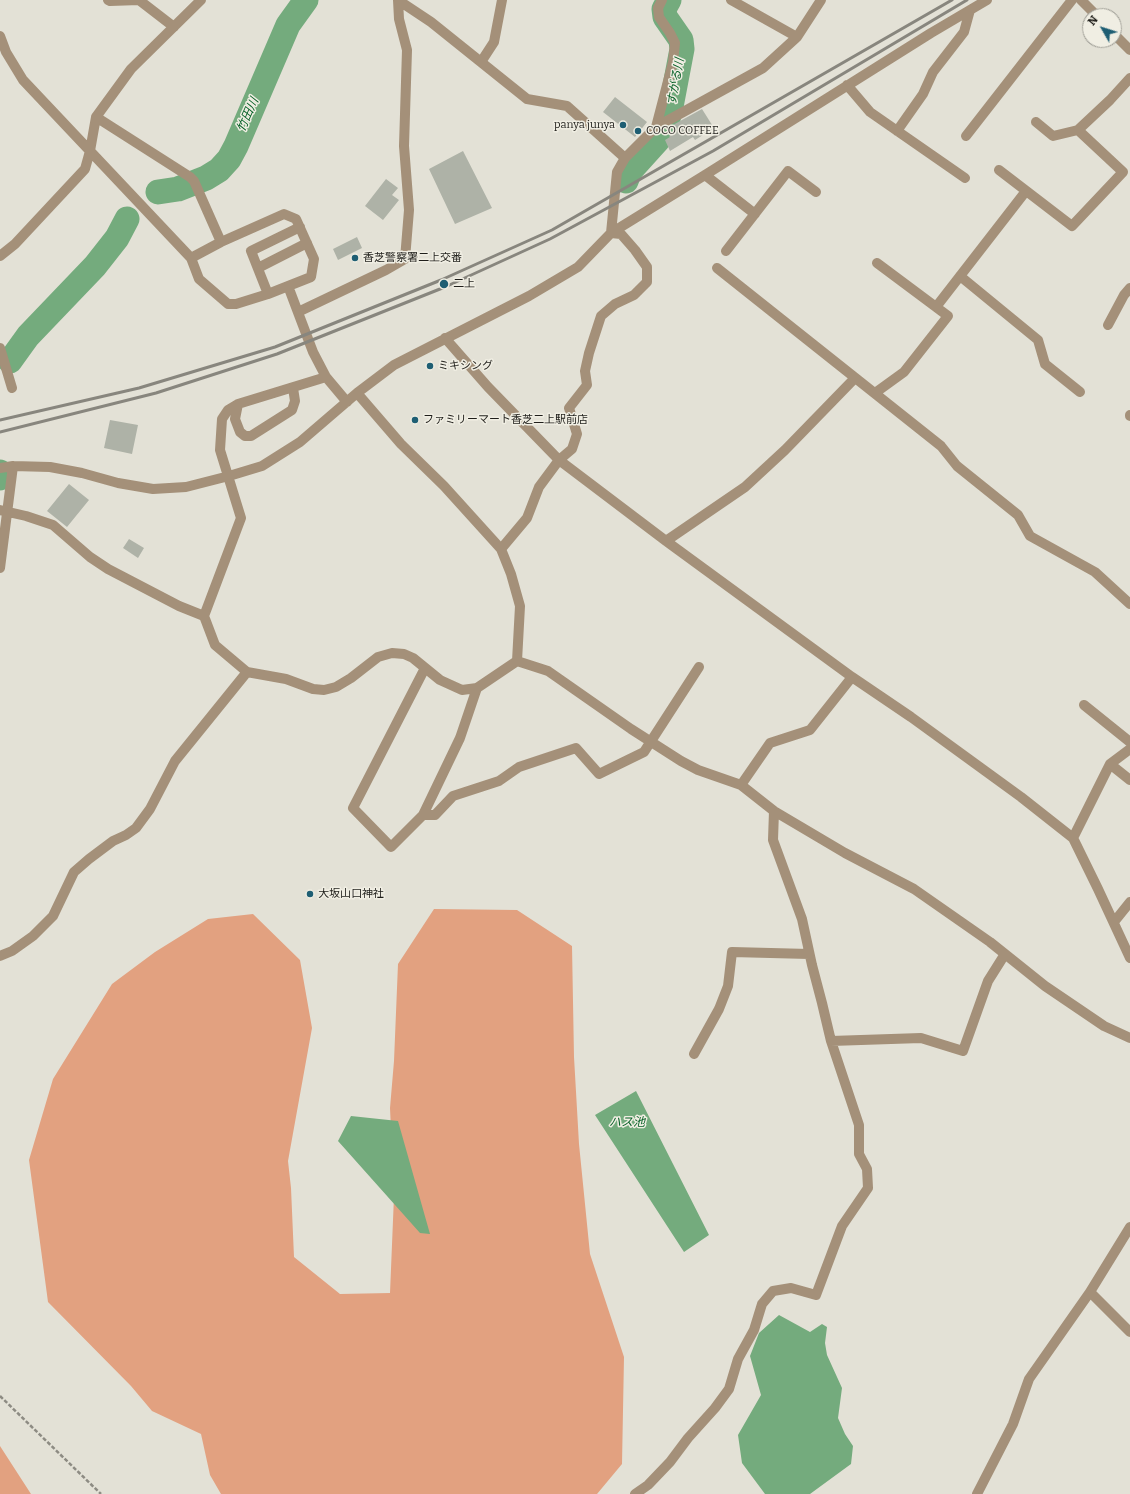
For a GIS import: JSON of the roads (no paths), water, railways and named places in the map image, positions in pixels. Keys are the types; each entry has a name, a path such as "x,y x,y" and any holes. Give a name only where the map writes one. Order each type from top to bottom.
{"street":[{"path":"108,0 139,0 174,27"},
{"path":"0,256 15,244 85,169 96,117 131,69 201,0"},
{"path":"398,0 431,22 526,99 567,106 625,158"},
{"path":"298,312 386,270 405,259 409,210 404,146 407,50 399,19 398,0"},
{"path":"481,62 494,42 502,0"},
{"path":"660,125 673,62 675,43 659,17 658,8 662,0"},
{"path":"731,0 797,37"},
{"path":"611,233 617,172 625,158 660,125 763,68 797,37 821,0"},
{"path":"0,468 13,466 50,467 82,473 118,483 153,489 186,487 262,466 300,442 357,393 394,364 529,296 578,268 611,233 931,32 987,0"},
{"path":"966,136 1072,0"},
{"path":"1081,0 1089,8"},
{"path":"897,131 923,94 932,72 964,32 970,10"},
{"path":"0,36 6,52 22,80 191,258 199,279 228,304 236,304 268,294 311,277 314,259 296,219 284,214 221,242 191,258"},
{"path":"1122,42 1130,50"},
{"path":"1036,122 1053,136 1078,130 1110,100 1130,78"},
{"path":"847,85 870,112 966,178"},
{"path":"96,117 190,177 221,242"},
{"path":"999,170 1072,226 1123,172 1078,130"},
{"path":"726,251 788,171 816,192"},
{"path":"705,175 755,214"},
{"path":"936,307 1026,191"},
{"path":"268,294 251,252 300,227"},
{"path":"501,549 527,518 539,487 559,460 572,449 577,434 569,408 587,385 585,371 601,316 615,304 634,295 647,282 647,267 639,256 622,234 611,233"},
{"path":"258,268 307,243"},
{"path":"875,393 904,372 948,316 877,263"},
{"path":"717,268 940,446 957,466 1018,515 1030,536 1095,572 1130,604"},
{"path":"960,276 1038,340 1045,364 1080,392"},
{"path":"288,286 313,352 326,377 347,402"},
{"path":"1108,325 1124,295 1130,288"},
{"path":"445,338 488,387 559,460 666,541 852,677 911,717 1021,797 1072,838 1114,922 1130,958"},
{"path":"0,348 12,388"},
{"path":"326,377 238,404 228,410 222,419 220,450 242,518 204,616 215,645 247,672 286,679 313,689 324,690 336,687 351,678 378,657 392,653 404,654 414,658 440,680 462,690 477,688 517,661"},
{"path":"666,541 745,487 785,450 855,378"},
{"path":"238,404 235,420 240,432 245,436 251,436 292,410 295,401 293,388"},
{"path":"357,393 401,444 444,486 501,549 511,574 520,606 517,661"},
{"path":"0,568 3,511 13,466"},
{"path":"3,511 26,516 53,525 90,557 108,569 179,606 204,616"},
{"path":"517,661 548,671 631,729 652,741 681,761 698,770 741,785 774,811 845,853 914,890 990,942 1045,986 1104,1026 1130,1038"},
{"path":"423,815 436,815 453,796 499,781 519,767 576,748 599,774 644,752 699,667"},
{"path":"425,668 353,808 391,847 423,815 460,738 477,688"},
{"path":"0,956 12,951 33,936 53,916 74,872 113,842 136,828 150,809 175,760 247,672"},
{"path":"741,785 770,743 810,730 852,677"},
{"path":"1084,705 1130,742"},
{"path":"1072,838 1110,764 1130,749"},
{"path":"1110,764 1130,780"},
{"path":"636,1494 648,1485 670,1462 729,1389 738,1359 754,1330 762,1304 773,1291 792,1288 816,1295 842,1226 868,1188 867,1169 859,1154 859,1125 831,1041 809,954 802,919 773,840 774,811"},
{"path":"1114,922 1130,902"},
{"path":"694,1054 718,1009 728,986 732,952 809,954"},
{"path":"831,1041 921,1038 963,1051 988,981 1005,954"},
{"path":"977,1494 1013,1424 1029,1379 1090,1292 1130,1226"},
{"path":"1090,1292 1130,1332"}],"water":[{"name":"ハス池","path":"636,1091 709,1235 684,1252 595,1115"},
{"path":"351,1116 398,1121 430,1234 420,1233 338,1141"},
{"path":"779,1315 810,1332 822,1324 827,1327 825,1343 827,1355 842,1388 838,1418 845,1434 853,1446 851,1464 810,1494 765,1494 742,1463 738,1435 761,1395 750,1356 759,1333"}],"waterway":[{"name":"竹田川","path":"158,192 178,189 206,178 219,170 229,159 288,25 306,0"},
{"name":"すがる川","path":"626,181 630,171 658,140 665,129 670,112 682,49 681,40 665,17 664,9 669,0"},
{"name":"竹田川","path":"10,361 28,336 95,266 117,238 127,219"},
{"name":"竹田川","path":"0,472 0,478"}],"railway":[{"path":"0,420 139,388 275,347 441,280 552,230 952,0"},
{"path":"0,432 156,393 277,354 445,287 550,239 713,151 967,0"}],"place":[{"name":"panya junya","path":"623,125"},
{"name":"COCO COFFEE","path":"638,131"},
{"name":"香芝警察署二上交番","path":"355,258"},
{"name":"二上","path":"444,284"},
{"name":"ミキシング","path":"430,366"},
{"name":"ファミリーマート香芝二上駅前店","path":"415,420"},
{"name":"大坂山口神社","path":"310,894"}]}
